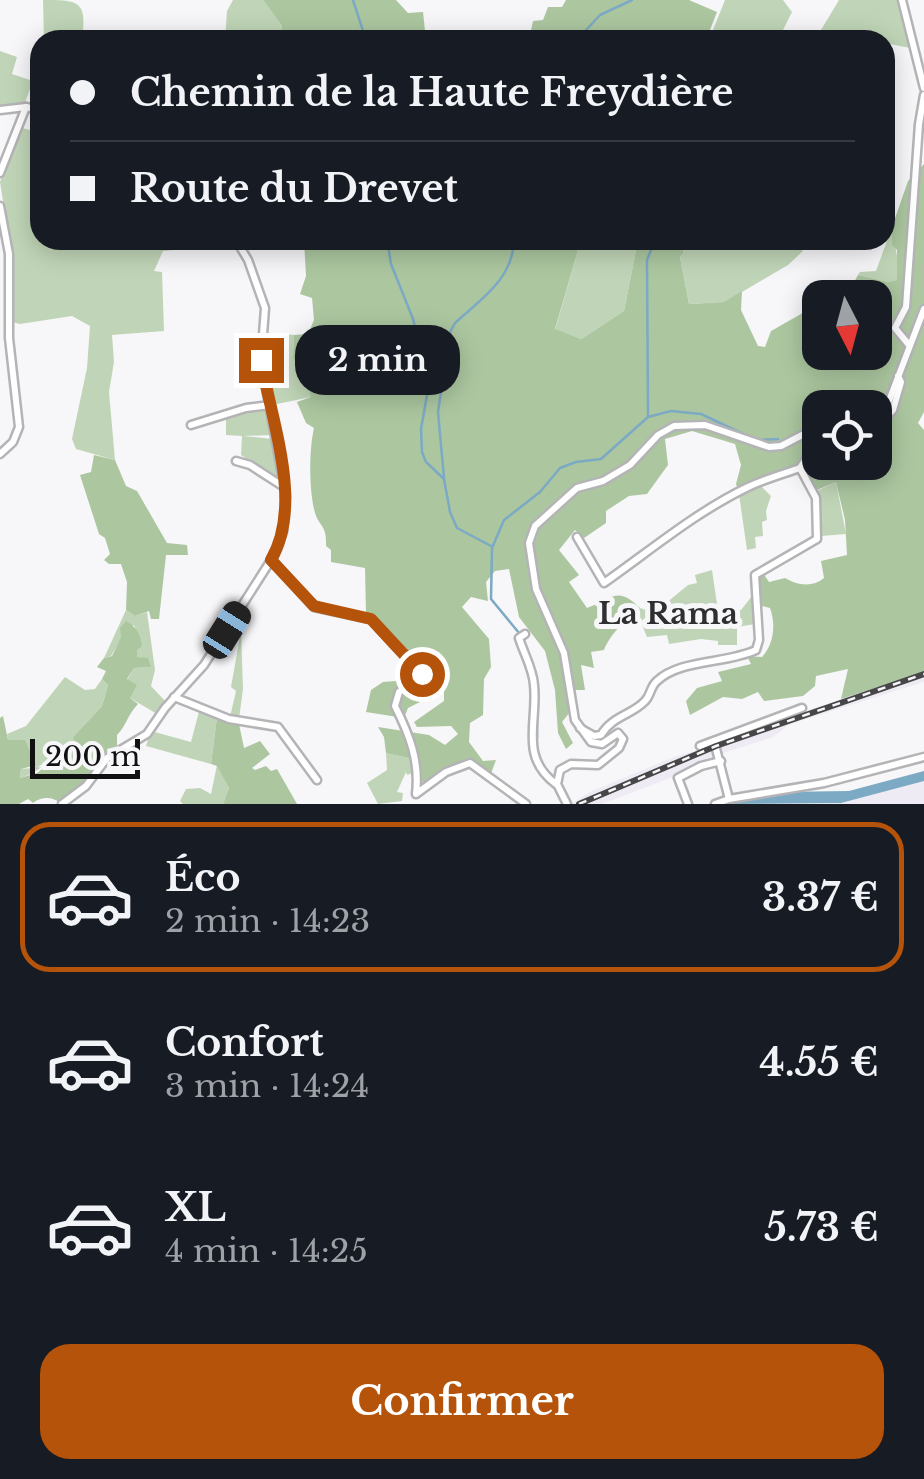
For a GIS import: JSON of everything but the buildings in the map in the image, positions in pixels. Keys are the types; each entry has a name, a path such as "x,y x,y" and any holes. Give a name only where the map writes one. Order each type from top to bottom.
{"street":[{"path":"902,0 924,92 906,307 895,328 909,345"},
{"path":"0,173 26,107"},
{"path":"0,110 30,108"},
{"path":"0,206 9,254 9,338 19,423 17,434 0,454"},
{"path":"62,804 86,786 107,758 147,734 204,665 271,560 285,524 285,488 261,360 264,302 242,250"},
{"path":"892,392 924,310"},
{"path":"892,411 902,382 898,376"},
{"path":"190,425 246,408 270,406"},
{"path":"565,803 557,784 562,768 571,764 598,765 623,742 618,733 602,744 590,742 578,728 564,652 536,589 529,544 535,526 574,490 606,480 630,466 658,435 674,426 710,426 769,447 782,446 802,434"},
{"path":"236,461 250,464 285,488"},
{"path":"577,537 604,583 710,508 802,464"},
{"path":"578,728 599,736 622,714 646,701 653,684 667,673 756,650 759,640 755,576 817,539 816,498 800,468"},
{"path":"271,560 314,606 371,619 420,668 420,680 399,692 395,706 410,732 416,794 446,772 470,763 526,804"},
{"path":"525,634 519,638 535,691 530,740 546,776 557,784"},
{"path":"174,697 229,719 278,727 317,780"},
{"path":"700,746 802,708"},
{"path":"714,741 728,798"},
{"path":"715,804 728,798 824,783 924,757"},
{"path":"688,804 678,781 680,776 721,762"}],"shaded area":[{"path":"924,672 924,682 790,724 773,737 717,755 717,759 634,792 601,804 571,804 590,792 674,757"},
{"path":"924,781 924,804 822,804 841,803"}],"green space":[{"path":"43,0 73,2 82,10 82,30 44,30"},
{"path":"233,0 263,0 281,30 226,30 227,11"},
{"path":"263,0 396,0 408,13 423,12 425,30 281,30"},
{"path":"566,0 689,0 717,12 710,30 531,30 533,21 543,20 548,7 562,7"},
{"path":"725,0 783,0 792,12 783,30 713,30"},
{"path":"839,0 900,0 910,48 895,45 895,30 821,30"},
{"path":"0,51 17,57 12,74 30,80 30,89 24,105 0,109"},
{"path":"19,127 30,130 30,250 173,250 163,251 154,271 162,272 164,331 112,335 114,362 109,392 115,460 76,449 72,439 87,368 90,326 72,316 12,322 7,227 0,182"},
{"path":"924,164 924,412 918,423 924,430 924,672 841,699 848,669 816,676 815,686 803,696 764,701 758,692 742,699 723,697 690,715 686,701 697,688 722,681 718,672 751,664 747,656 762,657 769,646 773,621 770,608 758,605 758,575 763,573 769,582 785,578 799,584 815,583 824,578 821,561 847,555 845,520 836,482 817,490 810,480 892,480 892,390 802,390 802,468 738,490 741,465 735,444 692,431 665,439 668,465 647,494 629,496 606,511 606,523 584,538 575,530 559,550 579,575 569,582 587,608 620,596 640,608 634,619 616,631 604,650 591,652 594,668 581,665 585,690 570,690 570,712 562,722 573,743 566,749 558,733 555,690 545,651 519,617 509,569 495,571 486,582 488,601 471,597 462,607 489,639 491,667 484,679 483,715 470,723 469,742 483,761 496,760 490,776 473,762 427,784 418,779 417,760 386,753 378,727 429,735 445,745 458,734 451,726 417,727 414,722 444,701 444,690 408,708 404,718 366,712 371,690 383,682 421,679 423,668 372,615 366,614 365,568 331,562 331,550 326,546 325,533 314,509 310,468 314,428 306,423 297,402 311,397 313,380 293,359 294,335 308,334 314,320 312,298 300,294 306,276 305,250 578,250 555,329 581,339 624,311 636,250 683,250 680,257 689,304 724,302 742,291 741,310 758,346 765,347 771,331 802,313 802,370 892,370 895,218 908,181"},
{"path":"895,245 897,280 879,280 858,275 876,271 884,250 895,250"},
{"path":"578,250 636,250 624,311 581,339 555,330"},
{"path":"683,250 803,251 788,265 725,302 689,304 680,257"},
{"path":"286,334 294,335 293,359 314,380 311,397 272,405 268,370 274,359 279,358"},
{"path":"268,408 273,435 243,436 273,439 281,480 275,480 241,455 242,436 226,435 226,418"},
{"path":"94,455 115,460 126,486 137,491 167,543 187,545 188,555 166,555 159,619 151,619 149,611 135,616 126,610 127,582 121,564 104,560 110,554 105,538 99,534 80,475 91,472"},
{"path":"836,482 846,534 821,536 817,491"},
{"path":"759,484 771,496 767,520 762,522 763,536 755,537 756,548 747,550 739,494"},
{"path":"712,570 718,611 741,610 752,596 755,624 737,627 737,645 718,645 718,641 701,639 669,644 667,635 647,637 640,620 633,619 640,608 654,613 688,585 697,583 695,575"},
{"path":"126,610 135,616 147,612 155,670 151,686 166,702 157,714 130,698 127,680 134,668 151,667 137,657 137,650 142,647 134,625 111,656 104,658"},
{"path":"126,621 141,639 137,657 148,658 151,667 134,668 127,679 137,685 130,698 138,704 117,735 117,748 60,803 46,798 33,803 28,799 19,804 0,804 0,718 3,716 8,740 25,740 36,765 21,769 20,778 37,773 74,744 73,737 102,706 108,685 102,679 106,671 97,667 104,658 112,656"},
{"path":"241,631 243,689 239,719 230,717"},
{"path":"65,677 85,690 95,689 102,679 108,685 102,706 73,737 74,744 20,778 21,769 34,768 7,734 26,726"},
{"path":"200,708 217,717 211,764 146,746 151,731 191,742"},
{"path":"217,717 239,724 244,748 260,741 270,754 252,768 277,769 297,804 223,804 229,788 217,766 211,764"},
{"path":"386,753 413,759 415,772 406,772 397,792 403,793 402,801 378,804 367,783 387,770"},
{"path":"217,765 229,788 223,804 183,804 180,801 186,789 200,788 211,794"}],"water":[{"path":"924,771 924,781 841,803 720,804 781,792 849,791"}],"waterway":[{"path":"353,0 363,30"},
{"path":"586,30 600,15 632,0"},
{"path":"389,250 413,319 429,384 421,429 422,452 426,462 444,479 457,528 491,546"},
{"path":"444,478 438,412 450,332 502,277 513,250"},
{"path":"648,416 647,260 651,250"},
{"path":"519,633 491,599 492,548 504,520 540,492 560,468 601,459 648,417 671,411 701,414 756,440 778,439"},
{"path":"537,721 537,738"}],"railway":[{"path":"579,804 716,746 924,674"}],"district":[{"name":"La Rama","path":"668,614"}],"route":[{"path":"261,360 286,504 283,532 271,560 314,606 371,619 422,674"}]}
